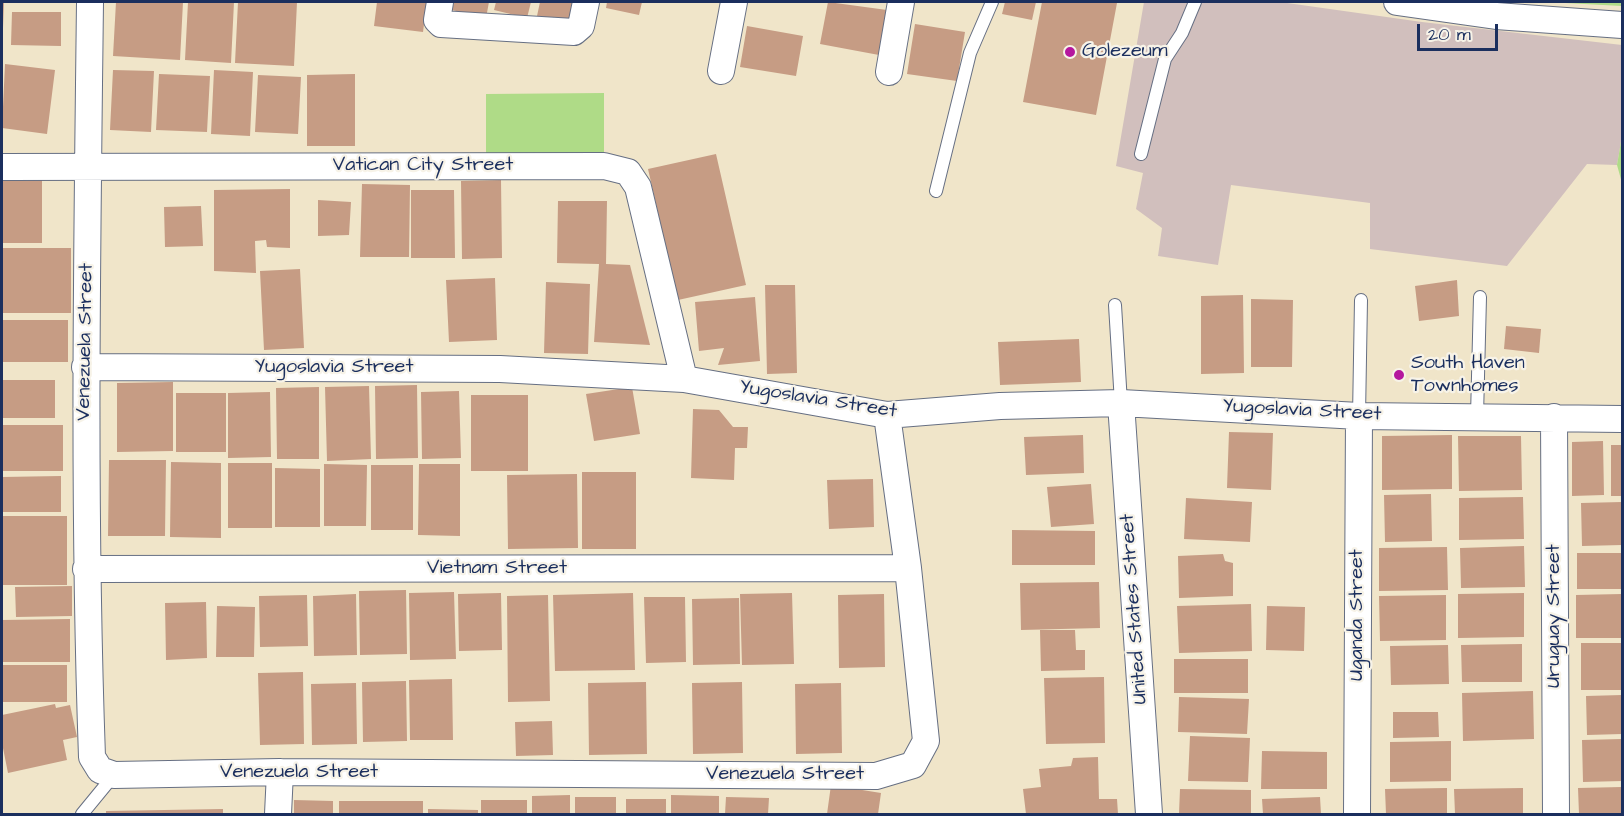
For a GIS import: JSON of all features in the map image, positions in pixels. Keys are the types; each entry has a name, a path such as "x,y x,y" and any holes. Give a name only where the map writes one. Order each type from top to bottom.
{"street":[{"name":"Venezuela Street","path":"90,2 85,367 86,569 92,757 100,770 114,775 280,772 876,776 913,765 926,741 908,568 887,415"},
{"path":"438,11 441,24 574,32 581,26 586,2"},
{"path":"721,71 734,2"},
{"path":"889,72 901,2"},
{"path":"1397,2 1495,9 1623,25"},
{"name":"Vatican City Street","path":"2,167 604,166 628,172 638,188 684,379"},
{"name":"Yugoslavia Street","path":"85,367 500,369 684,379 887,415 1000,406 1121,403 1254,408 1359,416 1623,418"},
{"name":"United States Street","path":"1121,403 1149,814"},
{"name":"Uganda Street","path":"1357,814 1359,416"},
{"name":"Uruguay Street","path":"1554,417 1556,814"},
{"name":"Vietnam Street","path":"86,569 908,568"},
{"path":"279,814 280,772"}],"lane":[{"path":"936,191 970,53 992,2"},
{"path":"1141,154 1165,59 1182,33 1195,2"},
{"path":"1477,416 1480,297"},
{"path":"1359,416 1361,300"},
{"path":"1115,305 1121,403"},
{"path":"82,814 114,775"}],"shaded area":[{"path":"1144,2 1280,2 1422,22 1622,45 1622,136 1617,165 1587,164 1507,266 1370,249 1370,203 1231,185 1218,265 1158,256 1162,228 1136,209 1143,173 1116,166"}],"green space":[{"path":"1546,2 1622,2 1622,6"},
{"path":"604,93 604,153 486,154 486,94"},
{"path":"1622,136 1622,183 1617,165"}],"building":[{"path":"116,2 183,2 180,60 113,56"},
{"path":"188,2 234,2 231,63 185,60"},
{"path":"238,2 297,2 294,66 235,63"},
{"path":"377,2 427,2 423,32 374,26"},
{"path":"454,2 489,2 486,18 452,10"},
{"path":"496,2 531,2 527,18 494,10"},
{"path":"540,2 575,2 570,23 537,16"},
{"path":"607,2 642,2 639,15 606,8"},
{"path":"828,2 887,10 879,55 820,44"},
{"path":"1005,2 1036,2 1032,20 1002,14"},
{"name":"Golezeum","path":"1042,2 1117,3 1096,115 1023,102"},
{"path":"2,3 4,3 3,28 2,28"},
{"path":"12,12 61,12 61,46 11,45"},
{"path":"915,24 965,32 957,81 907,74"},
{"path":"747,26 803,36 796,76 740,67"},
{"path":"5,64 55,70 47,134 2,128"},
{"path":"113,70 154,71 151,132 110,130"},
{"path":"214,70 253,72 250,136 211,134"},
{"path":"159,74 210,76 207,132 156,130"},
{"path":"355,74 355,146 307,146 307,75"},
{"path":"258,75 301,77 298,134 255,132"},
{"path":"716,154 746,285 678,300 648,169"},
{"path":"2,171 42,171 42,243 2,243"},
{"path":"501,180 502,258 462,259 461,181"},
{"path":"362,184 410,185 409,257 360,257"},
{"path":"290,189 290,248 267,247 266,240 255,241 256,273 214,271 214,190"},
{"path":"411,190 454,190 455,258 411,258"},
{"path":"318,200 351,202 349,235 318,236"},
{"path":"558,201 607,201 606,264 630,265 650,345 594,342 599,264 557,263"},
{"path":"201,206 203,246 165,247 164,207"},
{"path":"2,248 71,248 71,313 2,313"},
{"path":"300,269 304,348 264,350 260,271"},
{"path":"495,278 497,340 449,342 446,280"},
{"path":"1457,280 1459,316 1419,321 1415,286"},
{"path":"546,282 590,284 588,354 544,353"},
{"path":"765,285 795,285 797,373 767,374"},
{"path":"1243,295 1244,373 1201,374 1201,296"},
{"path":"755,297 760,361 718,365 724,348 699,351 695,302"},
{"path":"1251,299 1293,300 1292,367 1251,367"},
{"path":"2,320 68,320 68,362 2,362"},
{"path":"1506,326 1541,329 1539,353 1504,349"},
{"path":"1079,339 1081,382 1000,385 998,342"},
{"path":"2,380 55,380 55,418 2,418"},
{"path":"173,382 173,451 117,452 117,383"},
{"path":"417,385 418,458 376,459 375,386"},
{"path":"369,386 371,459 327,461 325,387"},
{"path":"319,387 319,459 277,459 276,388"},
{"path":"632,387 640,434 594,441 586,394"},
{"path":"459,391 461,458 422,459 421,392"},
{"path":"270,392 271,457 228,458 228,393"},
{"path":"176,393 226,393 226,452 176,452"},
{"path":"471,395 528,395 528,471 471,471"},
{"path":"693,409 719,410 733,427 748,427 747,448 735,448 734,480 691,478"},
{"path":"2,425 63,425 63,471 2,471"},
{"path":"1229,432 1273,433 1271,490 1227,488"},
{"path":"1083,435 1084,473 1026,475 1024,437"},
{"path":"1452,435 1452,489 1382,490 1382,436"},
{"path":"1458,436 1521,436 1522,490 1459,491"},
{"path":"1603,441 1604,495 1572,496 1572,442"},
{"path":"1611,445 1622,445 1622,496 1611,496"},
{"path":"109,460 166,460 165,536 108,536"},
{"path":"171,462 221,463 221,538 170,537"},
{"path":"228,463 272,463 272,528 228,528"},
{"path":"324,464 367,465 366,526 324,526"},
{"path":"419,464 460,464 460,536 418,535"},
{"path":"371,465 413,465 413,530 371,530"},
{"path":"275,468 320,469 320,527 275,527"},
{"path":"582,472 636,472 636,549 582,549"},
{"path":"577,474 578,548 508,549 507,475"},
{"path":"61,476 61,512 2,512 2,477"},
{"path":"873,479 874,527 829,529 827,480"},
{"path":"1091,484 1094,524 1051,527 1047,487"},
{"path":"1431,494 1432,541 1385,542 1384,495"},
{"path":"1523,497 1524,539 1459,540 1459,498"},
{"path":"1186,498 1252,502 1250,542 1184,539"},
{"path":"1622,502 1622,545 1582,546 1581,503"},
{"path":"2,516 67,516 67,585 2,585"},
{"path":"1012,530 1095,531 1095,565 1012,565"},
{"path":"1524,546 1525,587 1461,588 1460,548"},
{"path":"1447,547 1448,590 1379,591 1379,548"},
{"path":"1577,553 1622,553 1622,589 1577,589"},
{"path":"1223,554 1225,561 1233,563 1233,596 1179,598 1178,556"},
{"path":"1099,582 1100,628 1021,630 1020,583"},
{"path":"72,586 72,616 16,617 15,587"},
{"path":"406,590 407,654 360,655 359,591"},
{"path":"454,592 456,659 410,660 409,593"},
{"path":"501,593 502,650 459,651 458,594"},
{"path":"633,593 635,670 555,671 553,595"},
{"path":"792,593 794,664 742,665 740,594"},
{"path":"1524,593 1524,637 1458,638 1458,594"},
{"path":"356,594 357,655 314,656 313,596"},
{"path":"884,594 885,667 839,668 838,595"},
{"path":"1622,594 1622,638 1576,638 1576,595"},
{"path":"307,595 308,646 260,647 259,596"},
{"path":"548,595 550,701 508,702 507,596"},
{"path":"1446,595 1446,640 1380,641 1379,596"},
{"path":"644,597 685,597 686,662 646,663"},
{"path":"739,598 740,664 693,665 692,599"},
{"path":"206,602 207,658 166,660 165,603"},
{"path":"1251,604 1252,651 1179,653 1177,606"},
{"path":"217,606 255,607 254,657 216,657"},
{"path":"1267,606 1305,607 1304,651 1266,650"},
{"path":"70,619 70,662 2,662 2,620"},
{"path":"1040,630 1075,630 1076,650 1085,650 1085,670 1041,671"},
{"path":"1581,643 1622,643 1622,690 1581,690"},
{"path":"1522,644 1522,682 1462,682 1461,645"},
{"path":"1448,645 1449,684 1391,685 1390,646"},
{"path":"1174,659 1248,659 1248,693 1174,693"},
{"path":"2,665 67,665 67,702 2,702"},
{"path":"303,672 304,744 260,745 258,673"},
{"path":"1104,677 1105,743 1046,744 1044,678"},
{"path":"452,679 453,740 410,740 409,680"},
{"path":"406,681 407,741 363,742 362,682"},
{"path":"646,682 647,754 589,755 588,683"},
{"path":"742,682 743,753 693,754 692,683"},
{"path":"356,683 357,744 312,745 311,684"},
{"path":"841,683 842,753 796,754 795,684"},
{"path":"1533,691 1534,739 1463,741 1462,693"},
{"path":"1622,695 1622,734 1587,735 1586,696"},
{"path":"1179,697 1249,699 1247,734 1178,732"},
{"path":"55,704 56,708 70,705 77,737 63,740 67,760 8,773 2,743 2,715"},
{"path":"1393,712 1438,712 1439,737 1393,738"},
{"path":"552,721 553,755 516,756 515,722"},
{"path":"1190,736 1250,738 1248,782 1188,781"},
{"path":"1622,739 1622,781 1583,782 1582,740"},
{"path":"1451,741 1451,781 1390,782 1390,742"},
{"path":"1262,751 1327,752 1327,789 1261,789"},
{"path":"1098,757 1099,799 1117,799 1118,814 1026,814 1023,789 1041,787 1039,769 1071,766 1073,758"},
{"path":"831,785 881,793 878,814 827,814"},
{"path":"1622,787 1622,814 1579,814 1578,788"},
{"path":"1447,788 1447,814 1386,814 1385,789"},
{"path":"1523,788 1523,814 1455,814 1454,789"},
{"path":"1180,789 1251,790 1251,814 1179,814"},
{"path":"570,795 570,814 532,814 532,796"},
{"path":"671,795 719,796 719,814 671,814"},
{"path":"575,797 616,797 616,814 575,814"},
{"path":"726,797 769,798 768,814 725,814"},
{"path":"1320,797 1321,814 1263,814 1262,799"},
{"path":"626,799 666,799 666,814 626,814"},
{"path":"294,800 333,801 333,814 294,814"},
{"path":"481,800 527,800 527,814 481,814"},
{"path":"339,801 423,801 423,814 339,814"},
{"path":"223,809 223,814 106,814 106,811"},
{"path":"428,809 478,810 478,814 428,814"}],"place":[{"name":"Golezeum","path":"1070,52"},
{"name":"South Haven Townhomes","path":"1399,375"}]}
